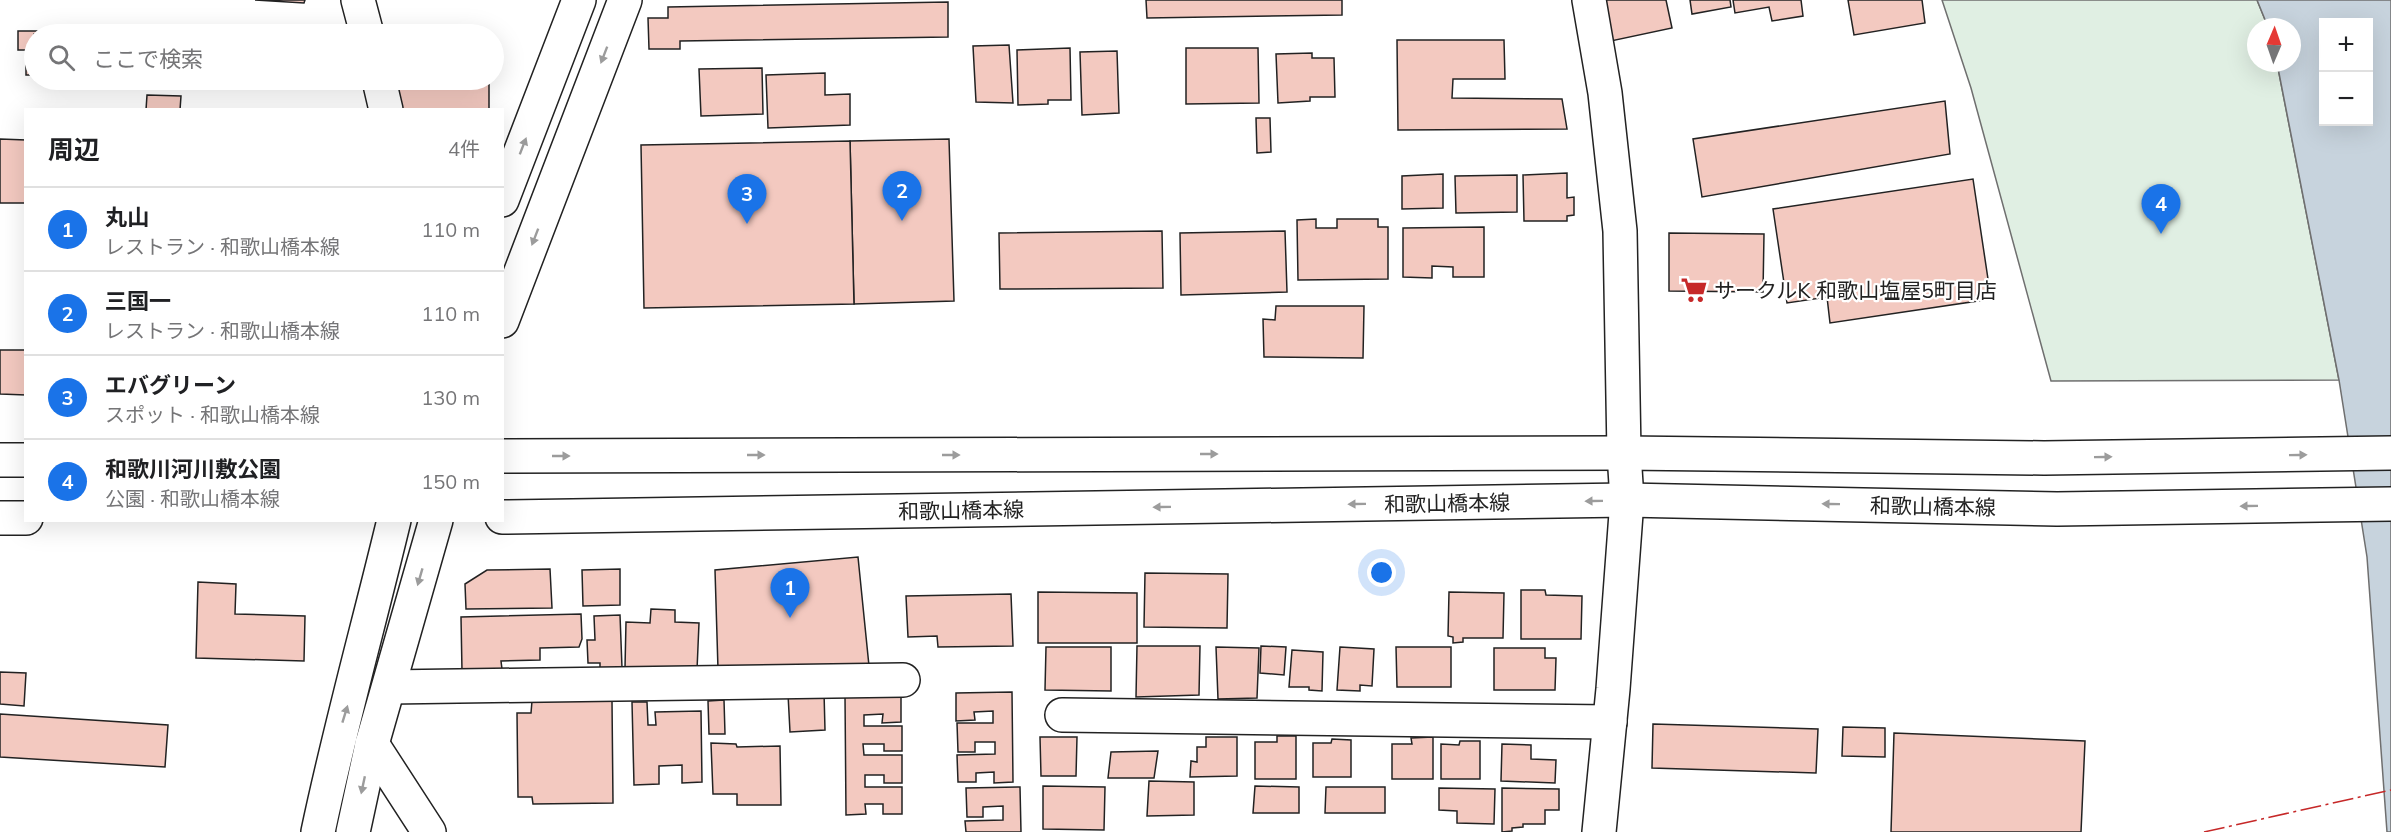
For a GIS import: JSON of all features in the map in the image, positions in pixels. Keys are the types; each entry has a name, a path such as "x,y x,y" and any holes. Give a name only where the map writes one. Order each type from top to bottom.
{"main road":[{"path":"358,0 364,24"},
{"path":"504,195 579,0"},
{"path":"504,316 625,0"},
{"path":"1589,0 1605,93 1620,231 1627,500 1599,832"},
{"path":"381,90 386,108"},
{"path":"504,456 1624,453 2044,458 2391,453"},
{"path":"0,460 24,460"},
{"name":"和歌山橋本線","path":"504,517 1627,500 2057,508 2391,504"},
{"path":"0,518 24,518"},
{"path":"318,832 337,740 354,683 394,522"},
{"path":"353,832 372,744 435,522"},
{"path":"389,687 903,680"},
{"path":"1062,715 1610,722"},
{"path":"372,744 429,832"}],"green space":[{"path":"1942,0 2257,0 2264,18 2247,18 2247,72 2279,72 2339,380 2051,381 1971,88"}],"shaded area":[{"path":"2257,0 2391,0 2391,832 2387,832 2367,557 2339,380 2279,72 2301,72 2301,18 2264,18"}],"building":[{"path":"255,0 305,0 304,3"},
{"path":"1146,0 1342,0 1342,15 1147,18"},
{"path":"1597,0 1666,0 1672,28 1611,41"},
{"path":"1690,0 1730,0 1731,7 1692,14"},
{"path":"1733,0 1801,0 1803,16 1772,21 1769,7 1735,13"},
{"path":"1848,0 1922,0 1925,23 1854,35"},
{"path":"948,2 948,37 680,41 680,49 649,49 648,18 668,18 668,7"},
{"path":"18,31 24,31 24,50 18,50"},
{"path":"1397,40 1504,40 1505,79 1453,79 1452,98 1562,99 1567,129 1398,130"},
{"path":"1009,45 1013,103 976,102 973,46"},
{"path":"1070,48 1071,100 1048,100 1048,104 1018,105 1017,50"},
{"path":"1186,48 1258,48 1259,103 1186,104"},
{"path":"1117,51 1119,113 1082,115 1080,52"},
{"path":"1312,53 1312,58 1334,58 1335,97 1310,97 1310,101 1278,103 1276,54"},
{"path":"762,68 763,114 701,116 699,69"},
{"path":"825,73 825,95 850,94 850,125 768,128 766,75"},
{"path":"397,90 489,90 489,108 401,108"},
{"path":"147,95 181,96 180,108 146,108"},
{"path":"1945,101 1950,154 1702,197 1693,139"},
{"path":"1256,118 1270,118 1271,152 1257,153"},
{"path":"0,139 24,140 24,203 0,203"},
{"path":"949,139 954,301 854,304 850,141"},
{"path":"850,141 854,304 644,308 641,145"},
{"path":"1567,173 1567,198 1574,197 1574,215 1567,216 1567,221 1524,221 1523,175"},
{"path":"1443,174 1443,208 1402,209 1402,176"},
{"path":"1517,175 1517,212 1456,213 1455,176"},
{"path":"1973,179 1991,299 1830,323 1827,297 1787,303 1773,209"},
{"path":"1316,219 1316,228 1337,228 1337,219 1378,219 1378,227 1388,227 1388,279 1298,280 1297,220"},
{"path":"1484,227 1484,277 1453,277 1453,267 1432,266 1432,278 1403,277 1403,228"},
{"path":"1162,231 1163,288 1000,289 999,233"},
{"path":"1285,231 1287,292 1181,295 1180,233"},
{"path":"1669,233 1764,234 1763,292 1669,291"},
{"path":"1276,306 1364,306 1363,358 1264,357 1263,319 1275,320"},
{"path":"0,350 24,350 24,395 0,394"},
{"path":"858,557 869,666 718,669 715,570"},
{"path":"550,569 552,608 466,609 465,584 487,570"},
{"path":"620,569 620,605 583,606 582,570"},
{"path":"1145,573 1228,574 1227,628 1144,627"},
{"path":"198,582 236,584 235,614 305,616 304,661 196,658"},
{"path":"1521,590 1545,590 1546,595 1582,596 1581,639 1521,639"},
{"path":"1038,592 1137,593 1137,643 1038,643"},
{"path":"1449,592 1504,593 1503,638 1463,638 1463,642 1453,643 1453,637 1448,636"},
{"path":"1011,594 1013,646 938,647 937,636 908,637 906,596"},
{"path":"651,609 675,610 675,622 699,623 697,670 625,668 626,622 650,623"},
{"path":"581,614 582,639 579,647 540,648 540,660 501,661 502,669 462,671 461,617"},
{"path":"620,615 622,668 600,668 600,663 588,663 587,640 595,640 594,616"},
{"path":"1137,646 1200,646 1199,695 1136,697"},
{"path":"1261,646 1286,647 1284,675 1260,673"},
{"path":"1046,647 1111,647 1111,691 1045,690"},
{"path":"1216,647 1259,648 1257,698 1218,699"},
{"path":"1340,647 1374,649 1372,686 1360,685 1360,691 1337,690"},
{"path":"1396,647 1451,647 1451,687 1397,687"},
{"path":"1494,648 1545,648 1545,658 1556,658 1555,690 1494,690"},
{"path":"1292,650 1323,652 1322,691 1309,690 1309,687 1289,687"},
{"path":"0,672 26,673 24,706 0,704"},
{"path":"824,692 825,730 790,732 788,694"},
{"path":"1012,692 1013,782 994,783 994,772 976,773 976,782 958,782 957,755 995,754 995,742 975,742 975,752 958,752 957,723 993,723 993,711 974,712 975,720 956,721 956,693"},
{"path":"901,694 901,722 882,723 883,714 864,715 864,726 902,726 902,751 884,751 884,744 863,744 864,755 902,755 902,783 884,783 884,775 865,775 865,787 902,787 902,814 883,814 883,804 865,804 866,814 846,815 845,696"},
{"path":"724,700 725,734 709,734 708,701"},
{"path":"532,701 612,701 613,803 533,804 532,797 518,797 517,713 531,713"},
{"path":"632,702 647,702 648,725 656,725 655,712 701,711 702,782 682,783 682,765 659,766 659,784 634,785"},
{"path":"0,714 168,725 165,767 0,757"},
{"path":"1653,724 1818,729 1816,773 1652,768"},
{"path":"1843,727 1885,728 1885,757 1842,756"},
{"path":"1894,733 2085,741 2081,832 1891,832"},
{"path":"1277,736 1296,736 1296,779 1255,779 1255,742 1277,742"},
{"path":"1040,737 1077,737 1076,776 1041,776"},
{"path":"1206,737 1237,737 1237,776 1190,777 1191,761 1197,762 1197,747 1206,747"},
{"path":"1433,737 1433,779 1392,779 1392,744 1412,744 1411,738"},
{"path":"1332,739 1351,740 1351,777 1313,777 1313,743 1331,743"},
{"path":"1460,741 1480,741 1480,779 1441,779 1441,744 1459,745"},
{"path":"711,743 736,744 737,747 780,746 781,805 737,805 737,794 713,794"},
{"path":"1502,744 1531,745 1531,759 1556,760 1555,783 1501,781"},
{"path":"1158,751 1154,778 1108,778 1111,752"},
{"path":"1149,781 1194,782 1194,815 1147,816"},
{"path":"1043,786 1105,787 1104,830 1043,829"},
{"path":"1255,786 1299,787 1299,813 1253,813"},
{"path":"1020,787 1021,832 966,832 965,821 1003,820 1003,806 983,807 983,817 967,817 966,788"},
{"path":"1326,787 1385,787 1385,813 1325,813"},
{"path":"1439,788 1495,789 1494,824 1457,823 1457,811 1439,810"},
{"path":"1502,788 1559,789 1559,810 1545,810 1545,824 1523,824 1523,827 1502,832"}],"power":[{"path":"2204,832 2391,790"}],"place":[{"name":"三国一","path":"902,221"},
{"name":"エバグリーン","path":"747,224"},
{"name":"和歌川河川敷公園","path":"2161,234"},
{"name":"サークルK 和歌山塩屋5町目店","path":"1694,290"},
{"name":"丸山","path":"790,618"}]}
